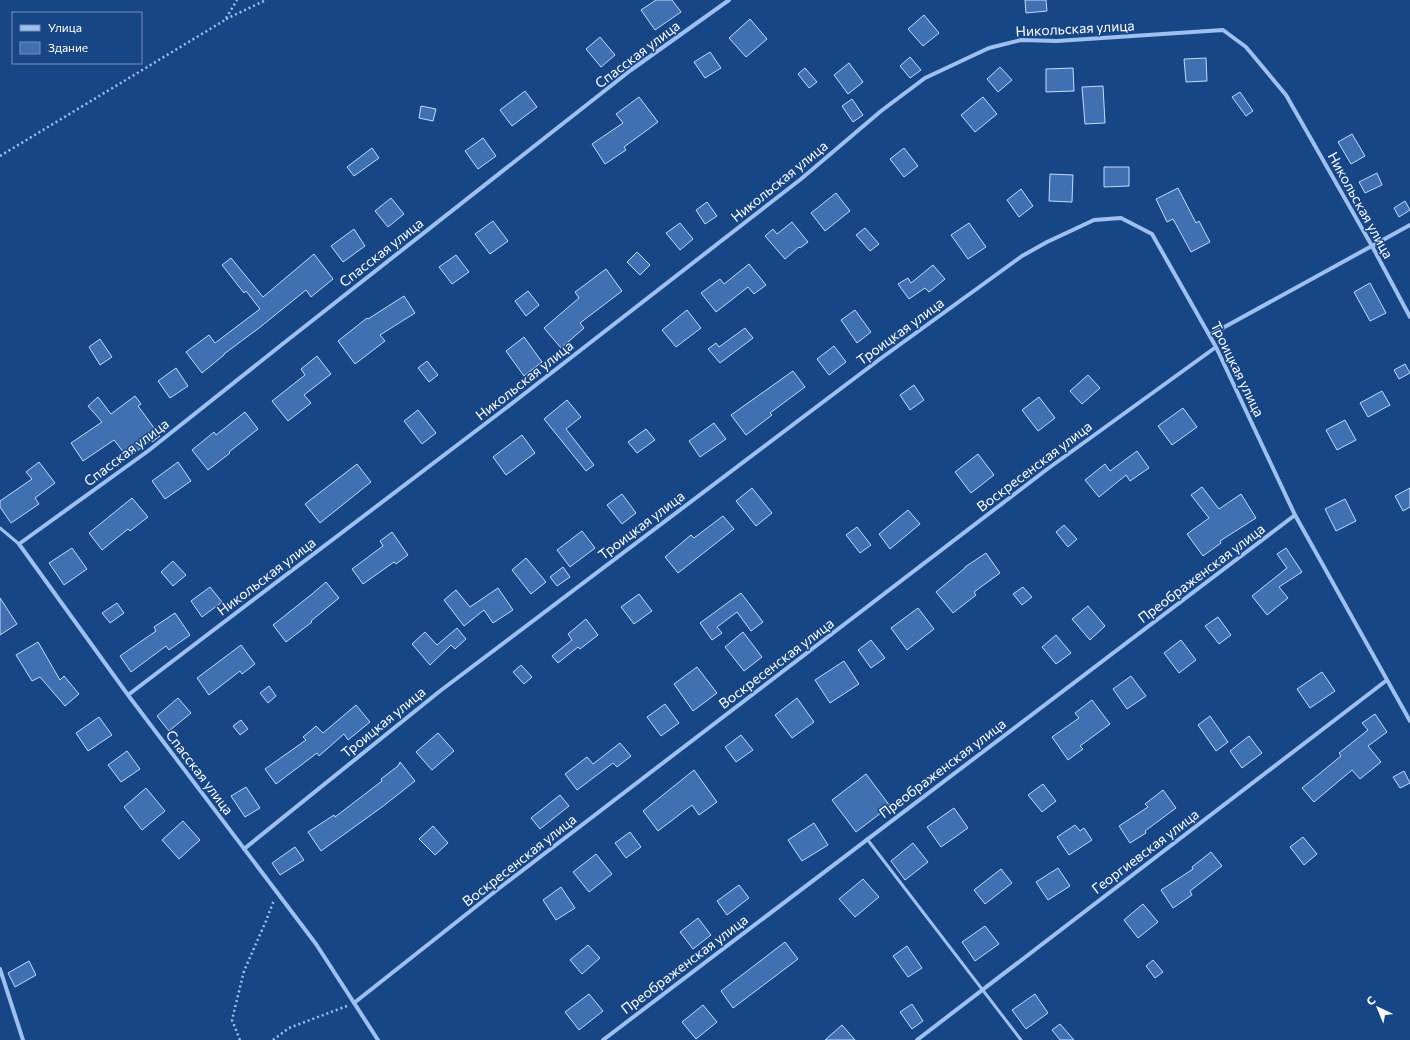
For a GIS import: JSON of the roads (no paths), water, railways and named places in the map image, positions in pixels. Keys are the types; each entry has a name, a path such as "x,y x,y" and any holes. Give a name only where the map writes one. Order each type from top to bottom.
{"street":[{"name":"Спасская улица","path":"378,1040 316,944 128,694 19,544 148,451 631,70 729,0"},
{"name":"Никольская улица","path":"128,694 519,398 802,180 881,111 925,78 988,48 1021,40 1058,41 1223,30 1246,47 1286,95 1372,246 1410,318"},
{"name":"Троицкая улица","path":"244,850 440,691 886,355 1022,256 1047,242 1094,220 1121,218 1152,234 1210,335 1295,515 1410,721"},
{"path":"1210,335 1410,225"},
{"name":"Воскресенская улица","path":"354,1003 508,881 1046,470 1216,347"},
{"name":"Преображенская улица","path":"603,1040 1295,515"},
{"name":"Георгиевская улица","path":"917,1040 1387,680"},
{"path":"0,969 23,1040"}],"lane":[{"path":"0,528 19,544"},
{"path":"867,839 1021,1040"}]}
